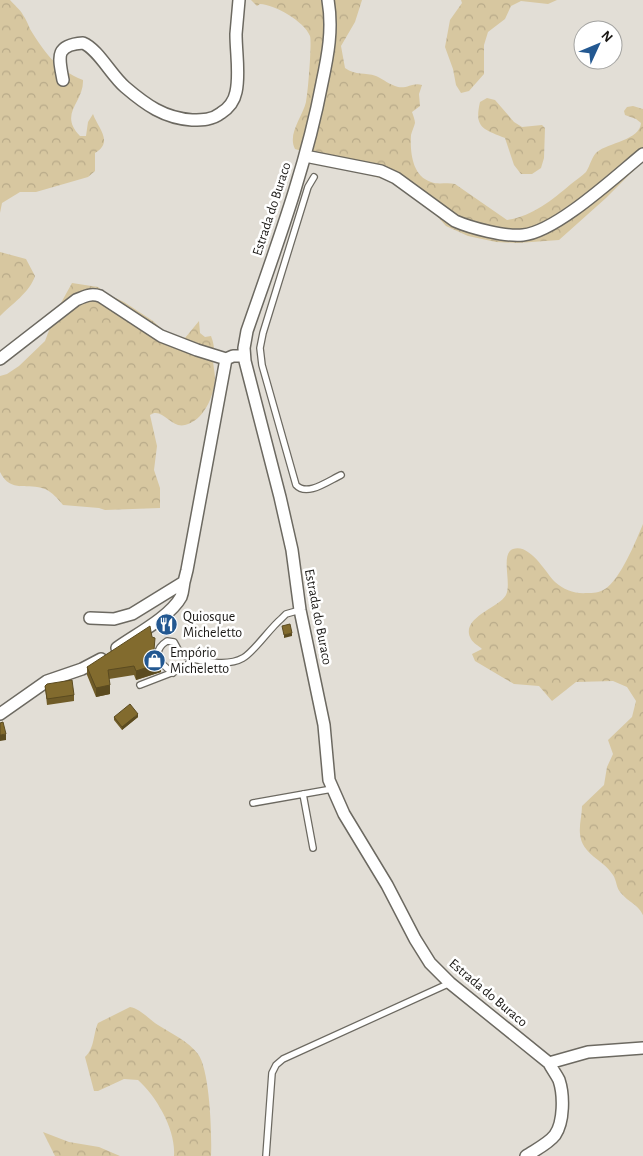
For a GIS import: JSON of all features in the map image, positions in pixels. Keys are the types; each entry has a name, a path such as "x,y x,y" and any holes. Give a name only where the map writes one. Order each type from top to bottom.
{"street":[{"path":"63,80 59,58 63,49 68,45 83,42 125,87 160,112 176,118 204,120 215,118 233,102 236,92 236,34 240,0"},
{"name":"Estrada do Buraco","path":"328,0 331,24 330,41 314,125 247,331 244,356 292,550 300,610 324,725 329,780 332,789 344,814 387,885 421,950 430,963 450,983 549,1063 560,1082 562,1095 559,1128 550,1140 526,1156"},
{"path":"304,156 381,171 396,178 460,223 490,232 522,236 540,231 560,219 591,197 643,154"},
{"path":"0,359 76,300 86,295 94,294 137,319 161,336 226,359 233,356 244,356"},
{"path":"0,714 47,680 94,663 161,618 180,599 226,359"},
{"path":"90,618 114,619 124,617 184,582"},
{"path":"549,1063 588,1052 643,1048"}],"lane":[{"path":"314,177 308,187 260,348 262,365 296,484 300,489 308,490 340,475"},
{"path":"262,288 276,292"},
{"path":"173,673 160,662 158,652 161,645 167,641 174,642 180,653 193,659 234,662 245,658 286,614 300,610"},
{"path":"140,685 184,668 193,659"},
{"path":"253,803 332,789"},
{"path":"304,794 313,848"},
{"path":"266,1156 272,1073 282,1059 450,983"}],"green space":[{"path":"0,0 10,0 22,13 35,38 46,53 65,71 83,80 71,121 80,136 86,136 88,122 93,114 104,140 101,149 95,153 95,171 88,177 36,192 20,192 2,203 0,213"},
{"path":"251,0 362,0 355,22 341,46 345,68 353,72 376,76 398,87 422,85 419,94 420,106 412,112 415,123 411,135 411,149 416,169 420,175 431,182 455,184 507,220 534,211 549,201 586,172 597,152 635,133 641,123 625,115 624,111 627,107 633,106 643,109 643,161 606,198 559,240 518,243 496,242 468,236 446,226 429,207 399,183 338,167 315,155 295,149 293,143 294,131 307,97 310,36 302,25 288,15 273,7 260,4 257,6"},
{"path":"461,0 557,0 548,4 521,1 511,6 505,19 488,32 484,45 484,74 469,91 461,93 456,85 453,69 445,47 450,20 462,3"},
{"path":"487,98 495,100 514,122 522,127 542,125 545,128 544,158 541,168 532,174 521,174 514,165 505,138 486,130 482,126 479,122 478,111 480,102"},
{"path":"0,252 26,259 35,276 25,293 0,316"},
{"path":"72,283 98,287 107,294 124,302 153,321 165,332 171,345 185,338 199,321 200,333 205,337 211,336 214,345 215,379 210,400 202,413 197,419 185,425 175,424 159,413 150,415 157,446 154,470 160,488 160,508 105,510 63,505 48,490 9,483 0,472 0,376 19,366 45,341 56,312"},
{"path":"643,524 643,915 619,891 614,877 609,870 585,847 580,831 582,806 604,785 607,767 613,754 608,740 632,717 636,701 627,687 613,681 576,682 552,701 539,686 514,684 475,661 472,654 482,649 471,639 469,632 470,625 475,619 502,600 506,595 508,583 507,557 513,549 519,548 531,554 555,582 562,587 578,593 596,592 605,589 616,577 627,560"},
{"path":"130,1007 141,1012 185,1041 198,1054 202,1062 208,1088 211,1156 174,1156 172,1136 164,1115 152,1095 138,1080 124,1079 94,1091 85,1057 92,1045 96,1027 98,1023"},
{"path":"43,1132 69,1142 99,1147 120,1156 55,1156"}],"building":[{"path":"170,614 173,617 172,623 166,626 160,621"},
{"path":"290,624 292,633 284,635 282,626"},
{"path":"150,626 152,637 155,638 154,650 161,663 136,671 134,666 108,670 110,685 96,688 87,667"},
{"path":"72,680 74,695 47,699 45,686 47,684"},
{"path":"130,704 138,714 122,727 114,717"},
{"path":"3,722 6,734 0,735 0,723"}],"place":[{"name":"Quiosque Micheletto","path":"167,625"},
{"name":"Empório Micheletto","path":"154,661"}]}
